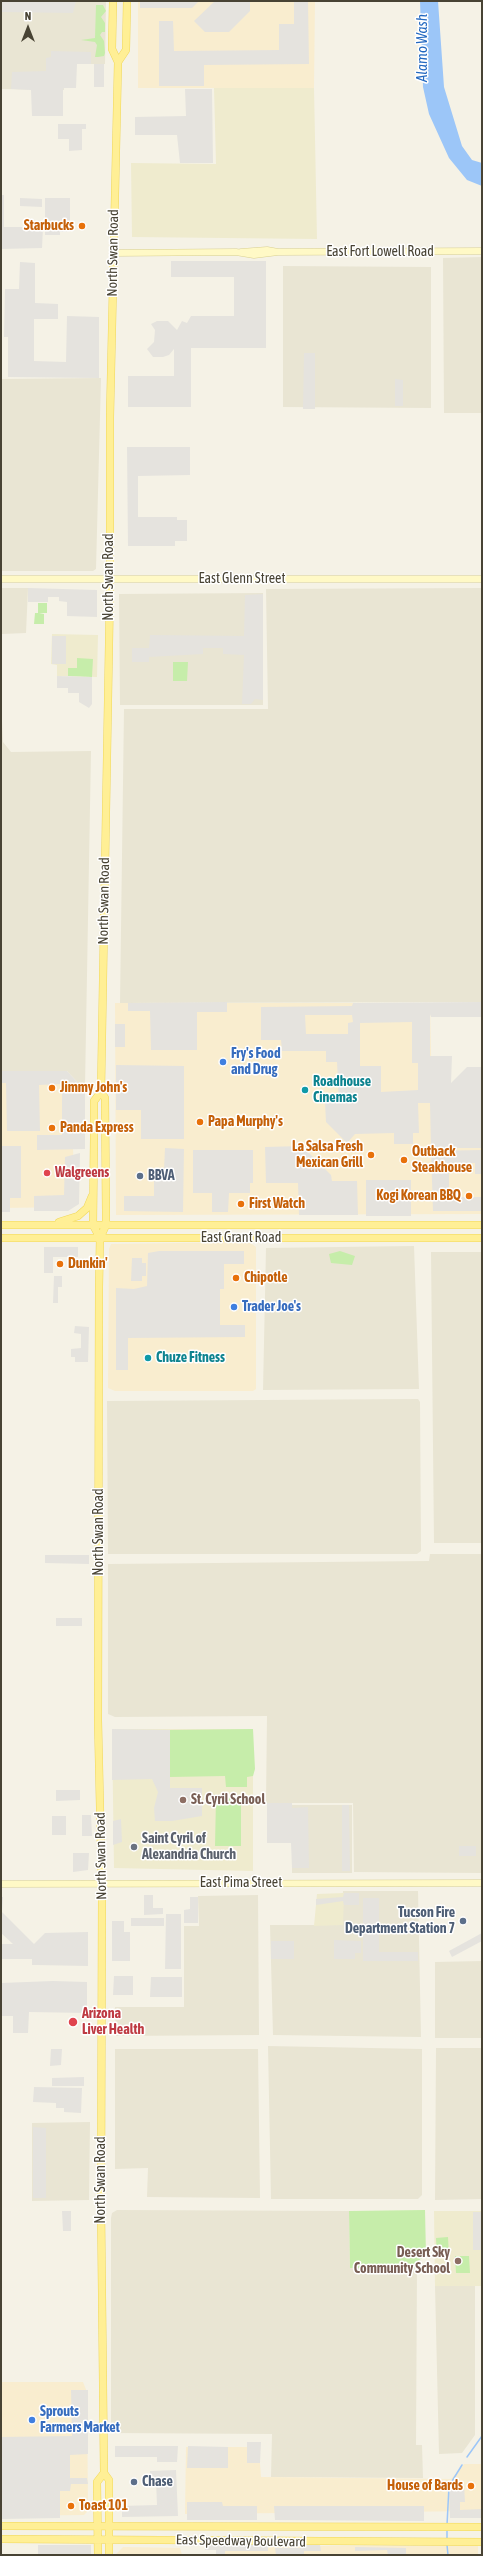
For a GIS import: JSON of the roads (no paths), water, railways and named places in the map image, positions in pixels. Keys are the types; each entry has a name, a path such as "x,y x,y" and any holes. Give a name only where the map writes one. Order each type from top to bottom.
{"main road":[{"name":"North Swan Road","path":"100,1238 93,1225 93,1194 94,1100 100,1092 110,579 113,253 118,62 112,49 113,1"},
{"name":"North Swan Road","path":"118,62 126,50 127,1"},
{"name":"North Swan Road","path":"100,1092 106,1098 106,1225 100,1238 98,1720 102,1883 101,2205 104,2473 109,2480 109,2555"},
{"path":"48,1225 78,1216 87,1208 93,1194"},
{"name":"East Grant Road","path":"1,1225 482,1225"},
{"name":"East Grant Road","path":"1,1238 482,1238"},
{"name":"North Swan Road","path":"98,2555 97,2482 104,2473"},
{"name":"East Speedway Boulevard","path":"1,2526 482,2528"},
{"name":"East Speedway Boulevard","path":"1,2539 482,2542"}],"street":[{"name":"East Fort Lowell Road","path":"113,253 242,252 254,255 278,252 482,252"},
{"name":"East Glenn Street","path":"1,579 482,579"},
{"name":"East Pima Street","path":"1,1884 482,1883"}],"water":[{"name":"Alamo Wash","path":"420,1 438,1 444,87 462,146 472,160 482,163 482,186 467,180 449,158 429,114 423,87"}],"waterway":[{"path":"467,2457 482,2436"},
{"path":"447,2525 449,2486 462,2465"},
{"path":"447,2529 447,2539"},
{"path":"447,2545 448,2555"}],"place":[{"name":"Starbucks","path":"82,226"},
{"name":"Fry's Food and Drug","path":"223,1062"},
{"name":"Jimmy John's","path":"52,1088"},
{"name":"Roadhouse Cinemas","path":"305,1090"},
{"name":"Papa Murphy's","path":"200,1122"},
{"name":"Panda Express","path":"52,1128"},
{"name":"La Salsa Fresh Mexican Grill","path":"371,1155"},
{"name":"Outback Steakhouse","path":"404,1160"},
{"name":"Walgreens","path":"47,1173"},
{"name":"BBVA","path":"140,1176"},
{"name":"Kogi Korean BBQ","path":"469,1196"},
{"name":"First Watch","path":"241,1204"},
{"name":"Dunkin'","path":"60,1264"},
{"name":"Chipotle","path":"236,1278"},
{"name":"Trader Joe's","path":"234,1307"},
{"name":"Chuze Fitness","path":"148,1358"},
{"name":"St. Cyril School","path":"183,1800"},
{"name":"Saint Cyril of Alexandria Church","path":"134,1847"},
{"name":"Tucson Fire Department Station 7","path":"463,1921"},
{"name":"Arizona Liver Health","path":"73,2022"},
{"name":"Desert Sky Community School","path":"458,2261"},
{"name":"Sprouts Farmers Market","path":"32,2420"},
{"name":"Chase","path":"134,2482"},
{"name":"House of Bards","path":"471,2486"},
{"name":"Toast 101","path":"71,2506"}]}
